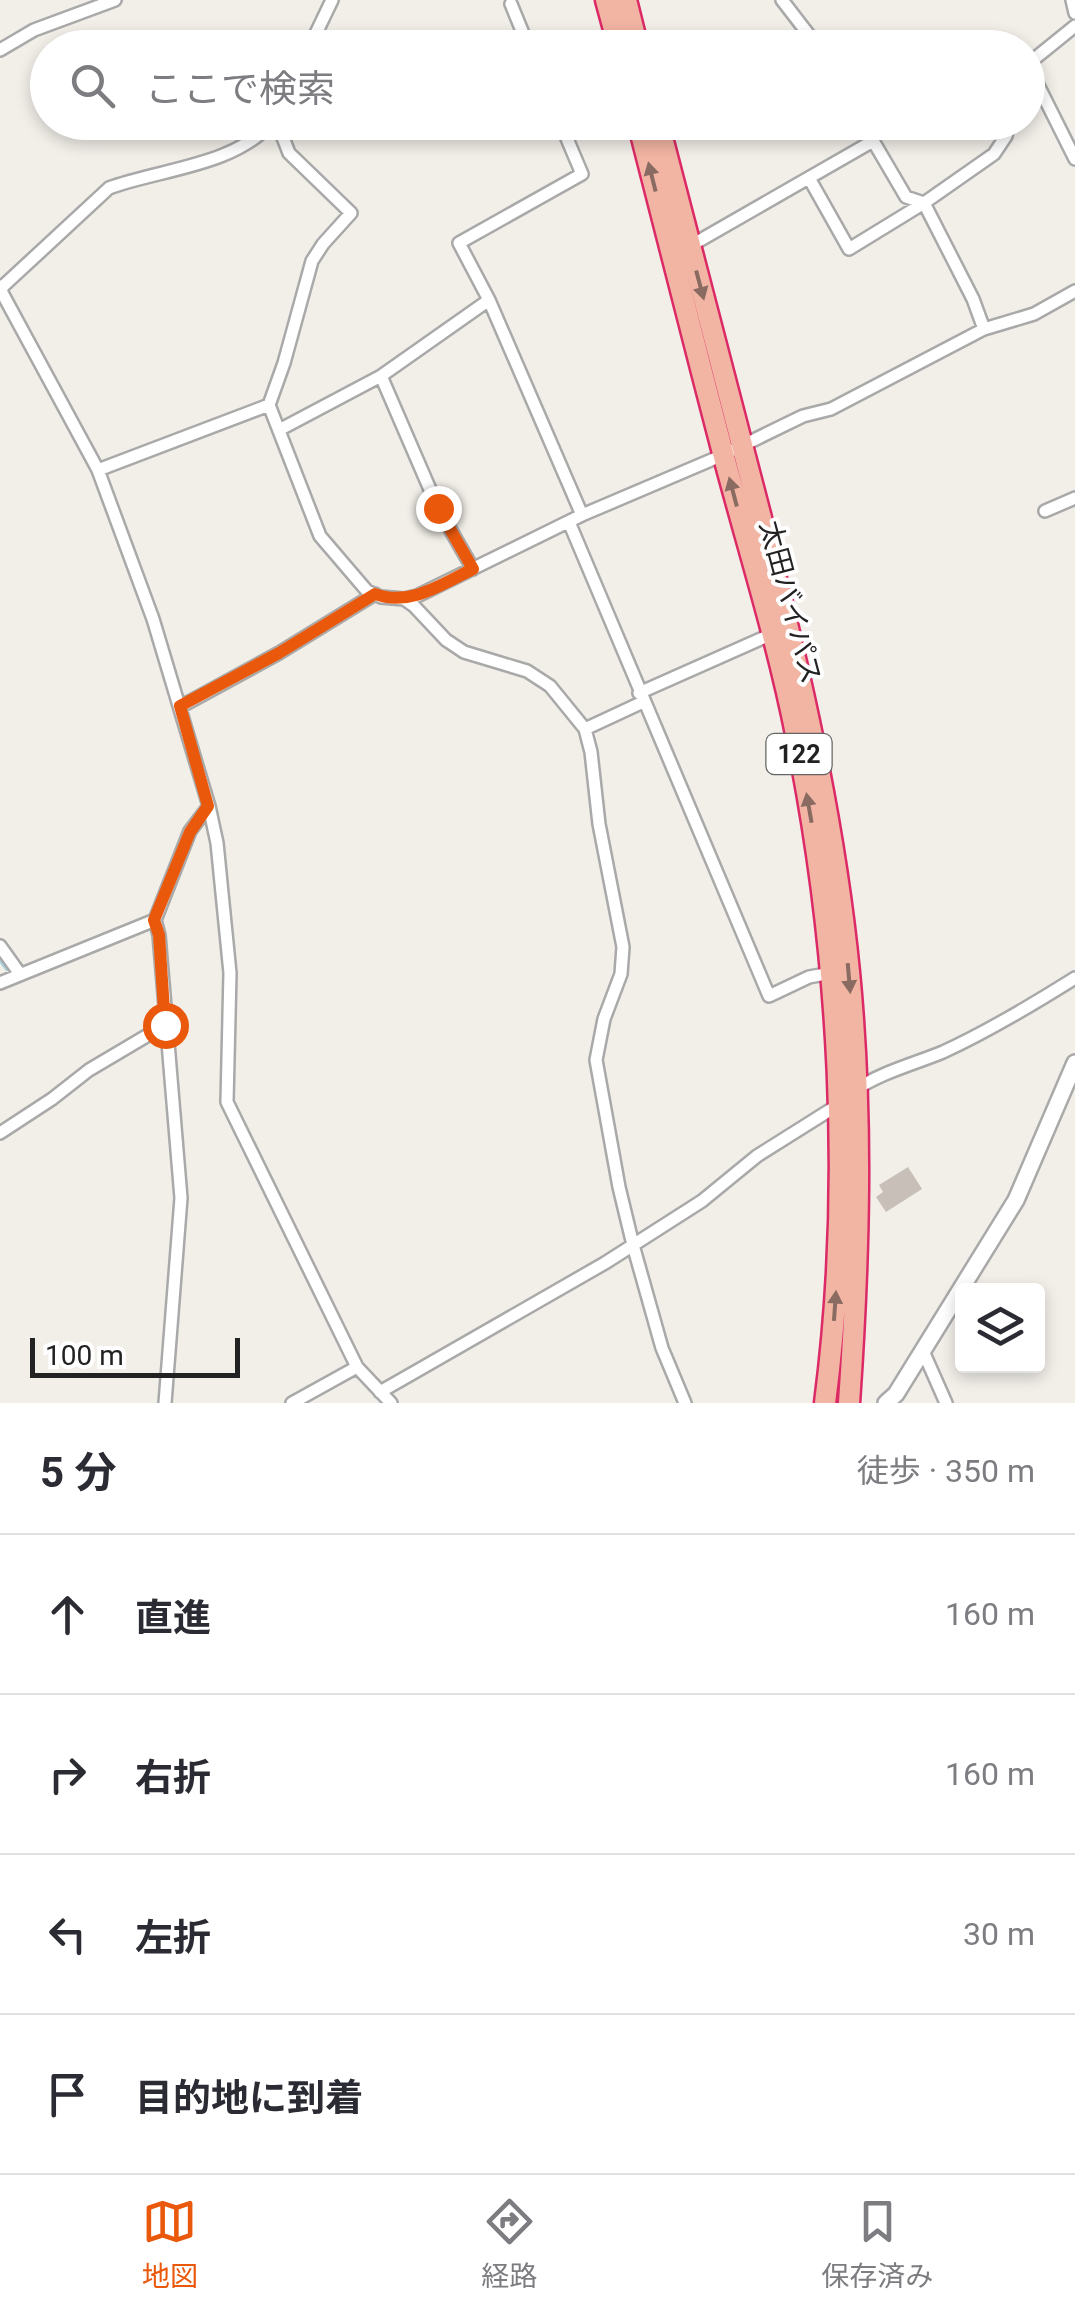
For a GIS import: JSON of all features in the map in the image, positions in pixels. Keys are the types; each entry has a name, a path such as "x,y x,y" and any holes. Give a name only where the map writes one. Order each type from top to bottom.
{"highway":[{"path":"606,0 614,30"},
{"path":"626,0 634,30"},
{"name":"太田バイパス","path":"643,140 802,682 826,802 849,969 858,1087 857,1259 849,1403"},
{"name":"太田バイパス","path":"663,140 690,246 797,739 823,897 838,1105 838,1260 826,1403"}],"street":[{"path":"34,30 98,2 115,0"},
{"path":"318,30 332,0"},
{"path":"782,0 805,30"},
{"path":"1072,0 1075,13"},
{"path":"511,4 522,30"},
{"path":"1045,50 1075,26"},
{"path":"0,50 30,32"},
{"path":"1045,98 1075,158"},
{"path":"252,140 224,155 108,188 0,289 98,470 126,541 208,806 217,843 230,973 227,1102 357,1366 390,1403"},
{"path":"282,140 288,153 351,213 312,261 269,405 320,536 368,591 375,594 404,599 417,596 582,515 803,416 831,409 984,329 1034,314 1075,291"},
{"path":"568,140 582,174 459,243 489,300 582,515"},
{"path":"809,178 849,249 994,154 1003,140"},
{"path":"690,246 873,142 906,198 924,203 984,329"},
{"path":"280,430 381,376 489,300"},
{"path":"381,376 438,508 473,569"},
{"path":"98,470 269,405"},
{"path":"1046,511 1075,498"},
{"path":"569,522 770,996 810,977 830,973"},
{"path":"180,706 279,653 375,594"},
{"path":"404,599 464,652 527,671 550,686 585,729 623,948 621,974 604,1019 596,1060 633,1245 662,1348 685,1403"},
{"path":"585,729 641,697 772,634"},
{"path":"165,1403 180,1198 159,935 154,920 190,832 208,806"},
{"path":"0,982 154,920"},
{"path":"0,946 20,974"},
{"path":"380,1392 606,1263 702,1200 756,1156 838,1105 858,1087 1008,1019 1075,978"},
{"path":"0,1133 88,1070 165,1025"},
{"path":"886,1403 896,1394 1016,1200 1075,1063"},
{"path":"923,1351 946,1403"},
{"path":"292,1403 357,1366"}],"building":[{"path":"908,1167 922,1189 886,1212 876,1197 883,1192 879,1185"}],"waterway":[{"path":"0,960 7,969"}],"route":[{"path":"165,1025 159,935 154,920 190,832 208,806 180,706 279,653 375,594 404,599 417,596 473,569 438,508"}]}
